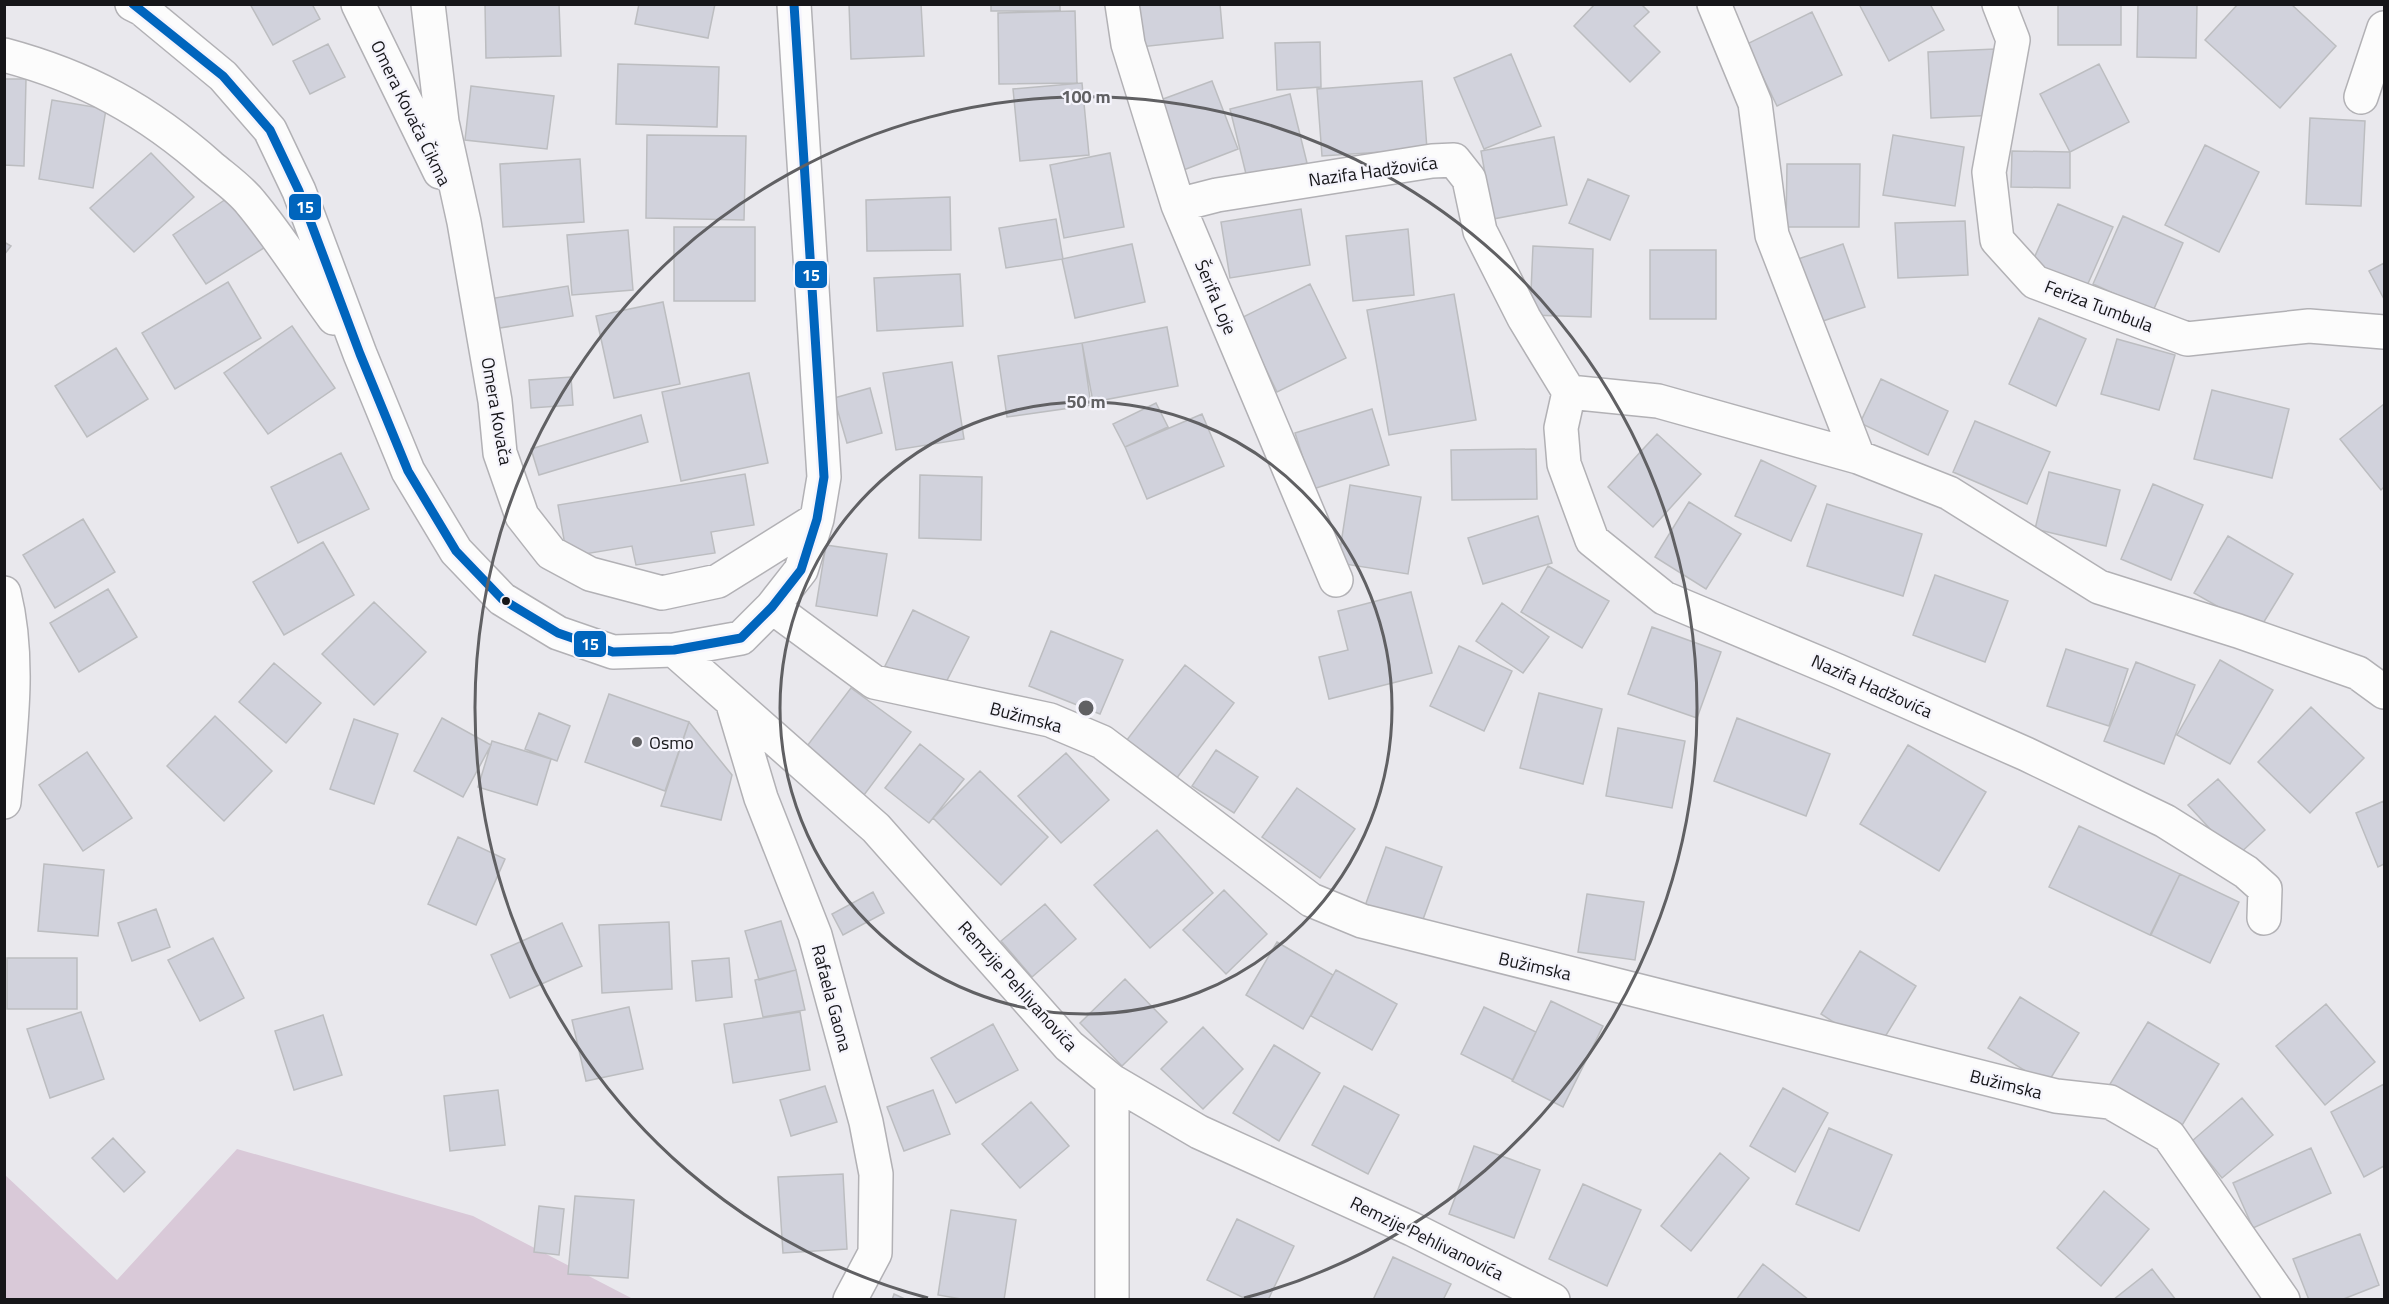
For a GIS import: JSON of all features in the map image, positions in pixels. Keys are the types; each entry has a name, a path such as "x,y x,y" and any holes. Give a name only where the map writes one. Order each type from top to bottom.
{"street":[{"path":"132,4 142,9 222,76 270,130 299,191 360,354 408,471 456,551 502,599 558,633 613,652 674,650 741,638 772,607 801,570 818,519 824,477 794,4"},
{"name":"Omera Kovača Čikma","path":"358,4 464,222"},
{"name":"Omera Kovača","path":"428,4 442,122 464,222 495,401 500,453 522,516 551,553 590,574 662,593 718,581 818,519"},
{"name":"Šerifa Loje","path":"1122,4 1128,44 1178,205 1336,580"},
{"path":"1714,4 1755,103 1772,235 1858,457"},
{"name":"Feriza Tumbula","path":"2000,4 2013,40 1989,172 1996,228 1998,240 2035,282 2187,339 2309,326 2385,332"},
{"path":"2361,97 2385,28"},
{"path":"4,55 47,66 94,86 135,107 191,149 250,202 360,354"},
{"name":"Nazifa Hadžovića","path":"1178,205 1262,188 1432,161 1454,160 1469,179 1480,231 1524,318 1569,392 1561,428 1564,464 1592,540 1664,598 1838,671 2026,754 2165,821 2246,872 2265,889 2264,918"},
{"path":"1569,392 1658,401 1858,457 1949,494 2099,586 2358,673 2385,692"},
{"path":"4,593 8,609 13,696 4,802"},
{"name":"Bužimska","path":"772,607 874,682 1050,720 1102,742 1311,900 1362,921 2034,1091 2110,1102 2169,1136 2283,1299"},
{"name":"Remzije Pehlivanovića","path":"674,650 876,828 1070,1046 1112,1081 1199,1132 1412,1229 1553,1299"},
{"name":"Rafaela Gaona","path":"732,701 761,798 814,935 866,1122 876,1174 875,1253 850,1299"},
{"path":"1112,1081 1112,1299"}],"shaded area":[{"path":"237,1149 473,1216 633,1299 5,1299 4,1174 117,1280"}],"building":[{"path":"250,4 312,4 320,19 273,45"},
{"path":"485,4 559,4 561,56 486,58"},
{"path":"639,4 715,4 708,38 635,24"},
{"path":"849,4 921,4 924,56 851,59"},
{"path":"991,4 1060,4 1060,11 991,11"},
{"path":"1135,4 1220,4 1223,38 1140,47"},
{"path":"1595,4 1641,4 1649,12 1634,26 1660,52 1630,82 1574,26"},
{"path":"1859,4 1930,4 1944,30 1889,61"},
{"path":"2058,4 2121,4 2121,45 2058,45"},
{"path":"2138,4 2197,4 2196,58 2137,57"},
{"path":"2238,4 2291,4 2336,46 2280,108 2205,40"},
{"path":"1075,11 1077,83 999,84 998,13"},
{"path":"1812,12 1842,75 1777,106 1747,44"},
{"path":"1320,42 1321,87 1277,90 1275,43"},
{"path":"328,44 345,77 310,94 293,61"},
{"path":"1995,49 1998,115 1931,118 1928,52"},
{"path":"1511,54 1541,126 1484,149 1454,78"},
{"path":"618,64 719,67 717,127 616,124"},
{"path":"2099,64 2129,122 2070,152 2040,94"},
{"path":"4,79 26,79 24,166 4,165"},
{"path":"1212,81 1238,149 1181,171 1155,102"},
{"path":"1422,81 1427,149 1322,156 1317,89"},
{"path":"1082,83 1089,155 1020,161 1013,89"},
{"path":"471,86 554,96 547,149 465,140"},
{"path":"1290,94 1307,163 1247,178 1230,109"},
{"path":"52,100 106,109 93,188 39,179"},
{"path":"2310,118 2365,121 2361,206 2306,204"},
{"path":"647,135 746,136 744,220 646,218"},
{"path":"1893,135 1964,147 1955,206 1883,195"},
{"path":"1554,137 1567,205 1493,219 1481,151"},
{"path":"2205,145 2259,172 2219,252 2165,225"},
{"path":"2012,151 2070,152 2070,188 2011,187"},
{"path":"151,153 194,197 134,252 90,208"},
{"path":"1110,153 1124,227 1064,238 1050,165"},
{"path":"580,159 584,222 503,227 500,164"},
{"path":"1787,164 1860,164 1859,227 1786,227"},
{"path":"1588,179 1629,196 1610,240 1569,223"},
{"path":"232,195 267,246 206,284 173,235"},
{"path":"950,197 951,250 867,251 866,200"},
{"path":"2058,204 2113,227 2086,288 2031,265"},
{"path":"1301,209 1310,265 1230,278 1221,222"},
{"path":"2123,216 2183,243 2153,311 2093,284"},
{"path":"1056,219 1063,259 1006,268 999,228"},
{"path":"1965,221 1968,275 1898,278 1895,223"},
{"path":"674,227 755,227 755,301 674,301"},
{"path":"1408,229 1414,295 1353,301 1346,236"},
{"path":"628,230 633,290 572,295 567,235"},
{"path":"4,242 11,246 4,255"},
{"path":"1132,244 1145,302 1075,318 1062,259"},
{"path":"1843,244 1865,307 1820,322 1798,259"},
{"path":"1533,246 1593,249 1591,317 1530,315"},
{"path":"1650,250 1716,250 1716,319 1650,319"},
{"path":"2384,263 2384,299 2369,271"},
{"path":"960,274 963,326 877,331 874,278"},
{"path":"228,282 261,338 175,389 142,333"},
{"path":"1310,284 1346,358 1277,392 1241,318"},
{"path":"568,286 573,316 494,329 489,299"},
{"path":"1454,294 1476,420 1389,435 1367,310"},
{"path":"663,302 680,384 614,398 596,316"},
{"path":"2039,318 2086,339 2056,406 2009,384"},
{"path":"292,326 335,388 268,434 224,373"},
{"path":"1167,327 1178,386 1093,402 1082,343"},
{"path":"2117,339 2175,355 2159,410 2101,394"},
{"path":"1082,343 1091,405 1007,417 998,356"},
{"path":"116,348 148,399 87,437 55,386"},
{"path":"952,362 964,439 896,450 883,373"},
{"path":"749,373 768,463 681,481 662,392"},
{"path":"571,377 573,405 531,408 529,380"},
{"path":"1881,379 1948,411 1928,455 1860,423"},
{"path":"870,388 882,433 847,443 834,398"},
{"path":"2212,390 2289,409 2272,478 2194,459"},
{"path":"1156,403 1168,427 1125,447 1113,424"},
{"path":"2384,404 2384,487 2381,490 2340,439"},
{"path":"1372,409 1389,465 1313,489 1295,433"},
{"path":"1202,414 1224,466 1147,499 1125,447"},
{"path":"641,415 648,442 539,475 531,449"},
{"path":"1975,421 2050,452 2027,504 1953,472"},
{"path":"1657,434 1701,474 1653,527 1608,487"},
{"path":"1536,449 1537,499 1452,500 1451,450"},
{"path":"341,453 369,509 298,543 271,487"},
{"path":"1761,460 1816,486 1791,541 1735,516"},
{"path":"2049,472 2120,490 2106,546 2035,529"},
{"path":"745,474 754,525 711,532 715,553 636,565 632,546 567,557 558,505"},
{"path":"920,475 982,477 981,540 919,538"},
{"path":"2153,484 2203,505 2171,580 2121,559"},
{"path":"1350,485 1421,497 1408,574 1338,563"},
{"path":"1689,502 1741,534 1706,589 1655,557"},
{"path":"1827,504 1922,534 1903,596 1807,566"},
{"path":"1538,516 1552,563 1483,584 1468,538"},
{"path":"83,519 115,572 55,608 23,555"},
{"path":"2228,536 2293,574 2259,630 2194,593"},
{"path":"323,542 354,595 284,635 253,582"},
{"path":"826,545 887,554 877,616 816,606"},
{"path":"1548,566 1609,601 1582,648 1521,612"},
{"path":"1935,575 2008,601 1985,662 1913,635"},
{"path":"108,589 137,637 79,672 50,623"},
{"path":"1411,592 1432,673 1329,699 1319,657 1348,650 1338,611"},
{"path":"374,602 426,652 374,705 322,654"},
{"path":"1502,603 1549,637 1523,673 1476,641"},
{"path":"913,610 969,637 940,694 885,666"},
{"path":"1652,627 1721,652 1697,718 1628,694"},
{"path":"1051,631 1123,660 1100,714 1029,686"},
{"path":"1459,646 1512,671 1484,731 1430,706"},
{"path":"2066,649 2128,669 2109,726 2047,706"},
{"path":"2220,660 2273,690 2230,764 2177,735"},
{"path":"2136,662 2195,685 2164,764 2104,741"},
{"path":"274,663 321,703 286,743 239,702"},
{"path":"1185,665 1234,703 1176,779 1126,741"},
{"path":"851,688 911,732 864,795 804,750"},
{"path":"1539,693 1602,709 1583,784 1520,768"},
{"name":"Osmo","path":"609,694 689,722 665,791 585,762"},
{"path":"2311,707 2364,758 2310,813 2258,762"},
{"path":"539,713 570,726 557,761 525,749"},
{"path":"215,716 272,771 224,821 167,766"},
{"path":"442,718 491,745 463,797 414,771"},
{"path":"1737,718 1830,754 1806,816 1714,781"},
{"path":"354,719 398,734 374,804 330,789"},
{"path":"689,722 732,775 721,820 661,806"},
{"path":"1618,728 1685,741 1672,808 1606,796"},
{"path":"492,741 551,759 537,805 478,787"},
{"path":"920,744 964,779 929,823 885,788"},
{"path":"1908,745 1986,792 1939,871 1860,824"},
{"path":"1216,750 1258,777 1234,813 1192,786"},
{"path":"87,752 132,818 83,851 39,785"},
{"path":"1066,753 1109,800 1061,843 1018,796"},
{"path":"980,771 1048,837 1001,885 933,818"},
{"path":"2218,779 2265,830 2236,857 2188,805"},
{"path":"1297,788 1355,829 1320,878 1262,837"},
{"path":"2384,801 2384,864 2378,867 2356,813"},
{"path":"2079,826 2180,874 2150,935 2049,887"},
{"path":"1157,830 1213,893 1150,948 1094,885"},
{"path":"458,837 505,859 476,925 428,904"},
{"path":"1386,847 1442,867 1421,925 1365,906"},
{"path":"44,864 104,870 98,936 38,931"},
{"path":"2180,874 2239,902 2210,963 2151,935"},
{"path":"1224,890 1267,934 1226,974 1183,930"},
{"path":"873,892 884,913 843,935 832,914"},
{"path":"1587,894 1644,902 1635,960 1578,952"},
{"path":"1045,904 1076,939 1032,977 1001,941"},
{"path":"156,909 170,947 132,961 118,923"},
{"path":"781,921 796,970 759,980 745,931"},
{"path":"669,922 672,989 602,993 599,925"},
{"path":"562,923 582,966 510,998 491,955"},
{"path":"213,938 244,998 200,1021 168,960"},
{"path":"1277,942 1333,975 1303,1029 1246,995"},
{"path":"1860,951 1916,986 1877,1050 1821,1014"},
{"path":"7,958 77,958 77,1009 7,1009"},
{"path":"729,958 732,997 696,1001 692,961"},
{"path":"796,970 805,1010 763,1017 755,980"},
{"path":"1336,970 1397,1004 1372,1050 1311,1016"},
{"path":"1125,979 1167,1022 1122,1066 1080,1023"},
{"path":"2020,997 2079,1033 2047,1084 1988,1048"},
{"path":"1551,1001 1603,1026 1563,1107 1512,1081"},
{"path":"2326,1004 2375,1062 2325,1105 2276,1046"},
{"path":"629,1007 643,1069 586,1081 572,1020"},
{"path":"1484,1007 1536,1032 1513,1080 1461,1054"},
{"path":"81,1012 104,1079 50,1098 27,1029"},
{"path":"800,1012 810,1070 733,1083 724,1024"},
{"path":"323,1015 342,1075 294,1090 275,1031"},
{"path":"2148,1022 2219,1064 2178,1132 2107,1089"},
{"path":"993,1024 1018,1070 956,1103 931,1058"},
{"path":"1203,1027 1243,1069 1203,1109 1161,1069"},
{"path":"1274,1045 1320,1073 1279,1141 1233,1113"},
{"path":"2384,1084 2384,1166 2364,1177 2331,1112"},
{"path":"825,1086 837,1122 791,1136 780,1100"},
{"path":"1344,1086 1399,1115 1368,1174 1312,1145"},
{"path":"1783,1088 1828,1113 1795,1172 1750,1146"},
{"path":"498,1090 505,1145 450,1151 444,1096"},
{"path":"933,1090 950,1134 904,1151 887,1107"},
{"path":"2242,1098 2273,1135 2222,1178 2192,1141"},
{"path":"1031,1102 1069,1146 1020,1188 982,1144"},
{"path":"1829,1128 1892,1155 1859,1231 1796,1204"},
{"path":"113,1138 145,1172 124,1192 92,1158"},
{"path":"1474,1146 1540,1170 1514,1238 1449,1214"},
{"path":"2311,1148 2331,1193 2253,1228 2233,1183"},
{"path":"1720,1153 1749,1178 1691,1251 1661,1226"},
{"path":"843,1174 847,1249 783,1253 778,1177"},
{"path":"1583,1184 1641,1210 1607,1286 1549,1259"},
{"path":"2104,1191 2149,1229 2101,1286 2057,1248"},
{"path":"575,1196 634,1200 628,1278 568,1274"},
{"path":"539,1206 564,1209 559,1255 534,1252"},
{"path":"951,1210 1016,1220 1004,1300 967,1300 938,1295"},
{"path":"1237,1219 1294,1246 1268,1300 1248,1300 1207,1280"},
{"path":"2360,1234 2379,1285 2341,1300 2309,1300 2293,1259"},
{"path":"1393,1257 1451,1284 1443,1300 1373,1300"},
{"path":"1763,1264 1809,1300 1736,1300"},
{"path":"2152,1269 2176,1300 2113,1300"},
{"path":"894,1294 907,1300 892,1300"}],"transit line":[{"name":"15","path":"133,4 223,76 270,130 299,191 360,354 408,471 456,551 502,599 558,633 613,652 674,650 741,638 772,607 801,570 817,519 824,477 794,4"}],"place":[{"name":"Osmo","path":"637,742"}]}
